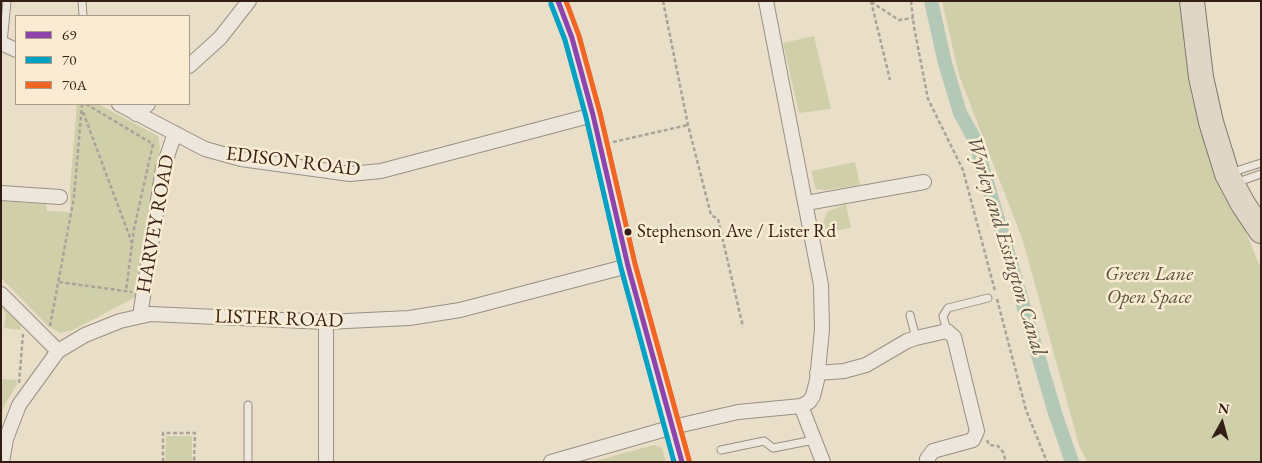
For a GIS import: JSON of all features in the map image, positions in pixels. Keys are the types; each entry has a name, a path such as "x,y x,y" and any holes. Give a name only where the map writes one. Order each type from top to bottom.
{"highway":[{"path":"1192,1 1201,77 1211,122 1230,179 1243,204 1261,231"}],"street":[{"path":"190,65 220,38 249,1"},
{"path":"558,1 572,38 600,145 628,266 682,462"},
{"path":"551,462 672,427 738,412 801,406 809,402 813,396 822,330 821,285 766,1"},
{"path":"2,43 15,50"},
{"name":"EDISON ROAD","path":"121,105 204,149 241,159 350,174 381,171 592,115"},
{"path":"136,114 147,105"},
{"name":"HARVEY ROAD","path":"140,316 163,168 175,134"},
{"path":"806,203 924,182"},
{"path":"1,193 60,197"},
{"name":"LISTER ROAD","path":"2,462 6,439 18,405 58,351 86,335 120,320 151,314 326,322 409,318 460,310 628,266"},
{"path":"1,294 58,351"},
{"path":"326,322 326,462"},
{"path":"817,373 844,371 866,365 907,341 947,331 954,337 977,431 973,440 932,451 927,459 928,462"},
{"path":"801,406 823,462"}],"lane":[{"path":"2,43 7,1"},
{"path":"82,1 82,15"},
{"path":"1230,179 1261,163"},
{"path":"1230,179 1261,174"},
{"path":"947,331 943,316 948,308 988,298"},
{"path":"910,315 916,338"},
{"path":"248,405 248,462"},
{"path":"721,450 764,441 773,448 814,440"}],"path":[{"path":"663,1 688,125 711,215 718,219 743,327"},
{"path":"911,1 928,99 963,170 1026,410 1047,462"},
{"path":"871,2 899,20 913,18"},
{"path":"871,2 890,80"},
{"path":"47,340 74,197 84,105"},
{"path":"86,105 153,144 132,244 126,291"},
{"path":"82,110 132,244"},
{"path":"600,145 688,125"},
{"path":"59,282 144,293"},
{"path":"20,390 24,317"},
{"path":"977,431 988,441 989,445 998,446 1003,452 1006,462"},
{"path":"163,462 163,433 195,433 194,462"}],"green space":[{"name":"Green Lane Open Space","path":"942,1 1184,1 1191,96 1261,269 1261,462 1087,462 1079,445 1023,241 959,75"},
{"path":"814,36 831,109 799,113 783,43"},
{"path":"77,105 100,105 158,136 160,147 136,297 73,330 61,333 48,326 1,278 1,201 46,204 47,211 71,212 70,188"},
{"path":"855,162 860,185 826,190 816,189 811,171"},
{"path":"846,204 851,228 819,233 827,212"},
{"path":"1,298 22,319 20,330 4,328 6,313 1,307"},
{"path":"1,379 17,380 16,386 5,404 1,416"},
{"path":"166,436 192,436 192,462 165,462"},
{"path":"654,445 662,448 666,462 591,462"}],"waterway":[{"name":"Wyrley and Essington Canal","path":"931,1 945,63 960,113 974,138 1055,413 1072,462"}],"transit line":[{"name":"69","path":"558,1 572,38 593,115 628,266 682,462"},
{"name":"70A","path":"566,1 579,36 600,113 635,264 689,460"},
{"name":"70","path":"551,4 565,40 586,117 621,268 674,462"}],"place":[{"name":"Stephenson Ave / Lister Rd","path":"628,232"}]}
